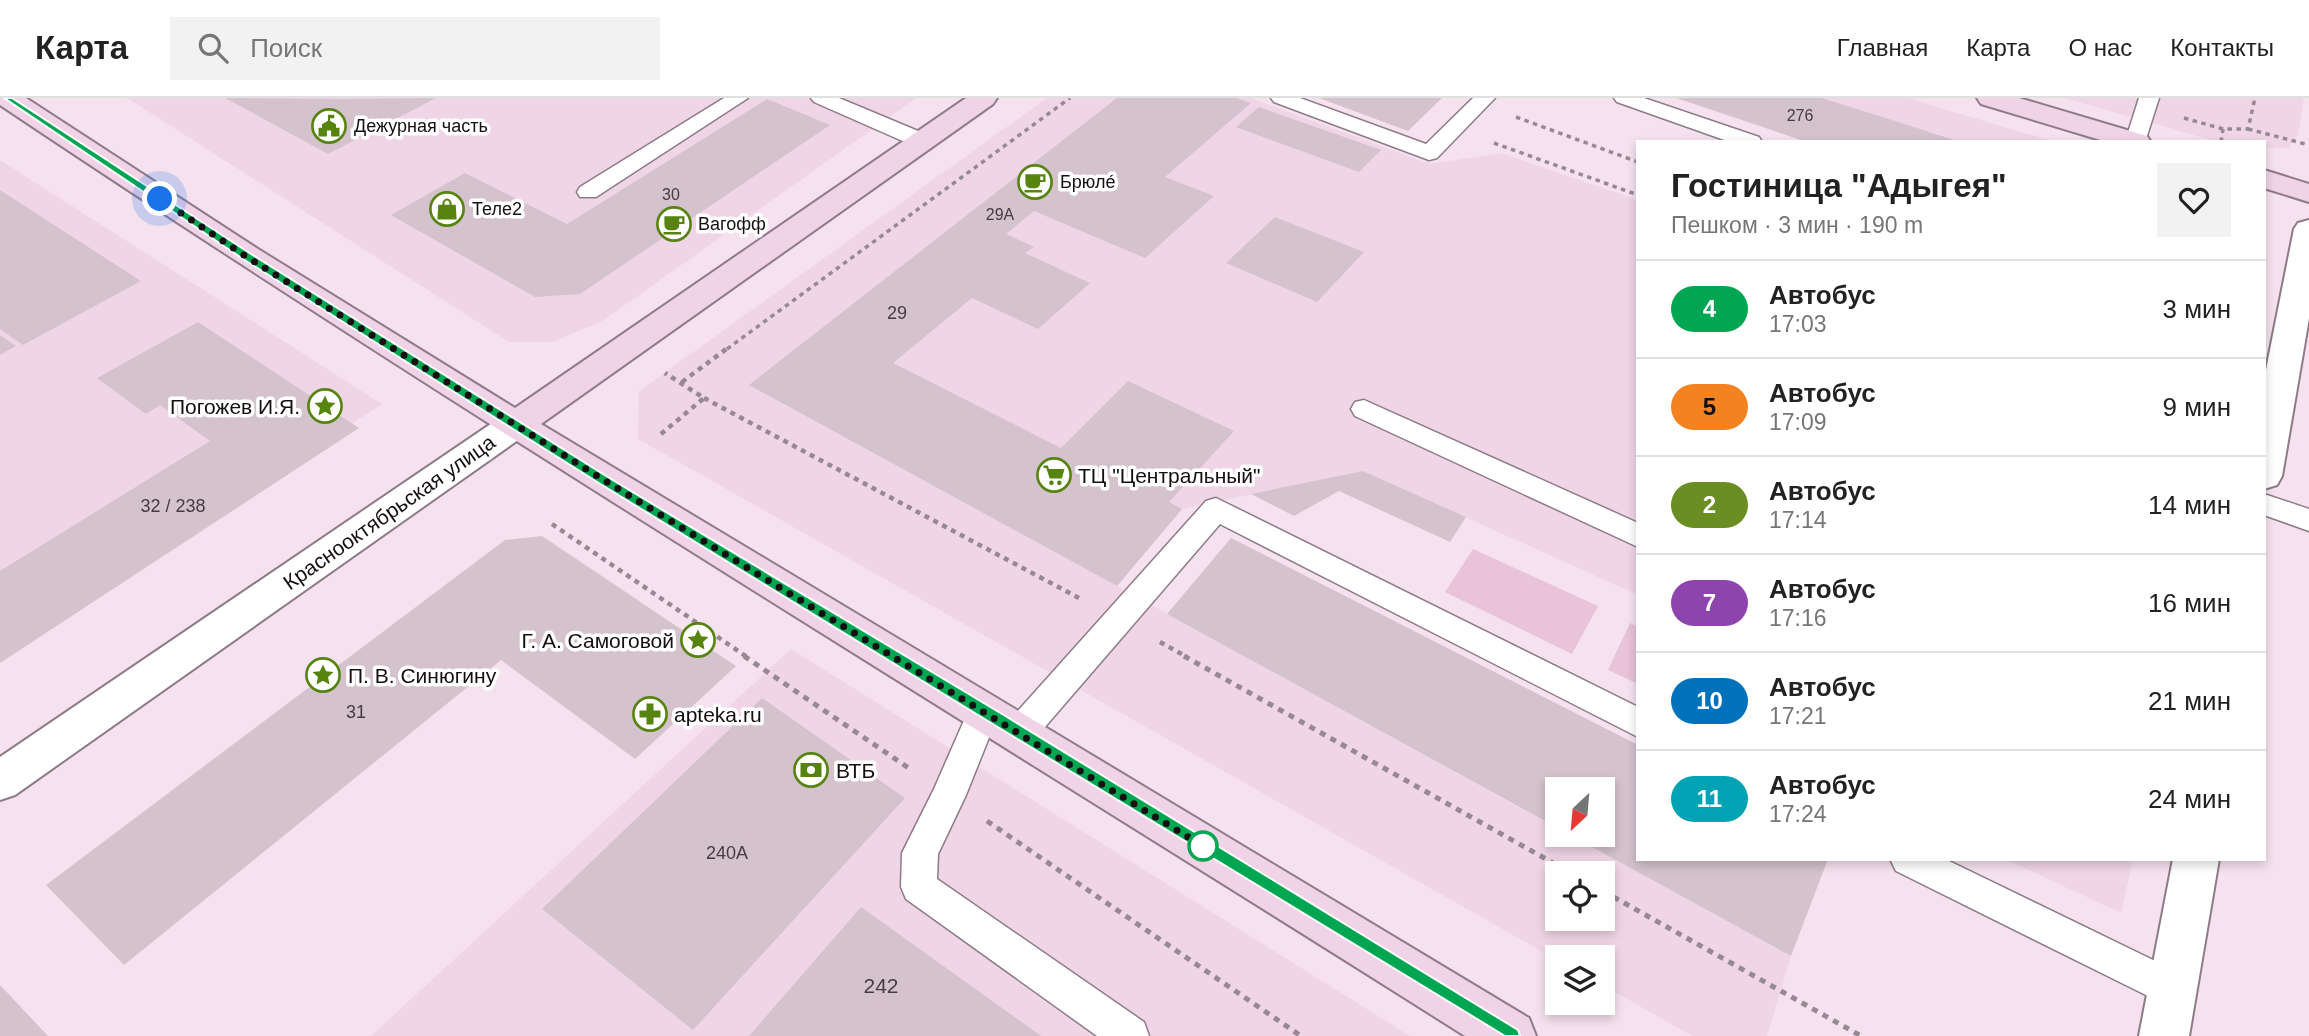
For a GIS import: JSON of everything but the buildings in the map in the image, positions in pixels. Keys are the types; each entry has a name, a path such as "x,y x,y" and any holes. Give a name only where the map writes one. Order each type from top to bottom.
{"main road":[{"path":"8,98 247,257 607,482 1020,732 1511,1036"},
{"name":"Краснооктябрьская улица","path":"516,424 984,98"},
{"path":"1990,98 2133,140"},
{"path":"2266,180 2309,193"}],"street":[{"path":"2266,460 2309,229"},
{"name":"Краснооктябрьская улица","path":"0,781 516,424"},
{"path":"2164,1036 2196,861"}],"lane":[{"path":"588,192 737,98"},
{"path":"821,98 922,141"},
{"path":"1281,98 1429,153 1482,101"},
{"path":"1624,98 1745,140"},
{"path":"2136,140 2147,103"},
{"path":"1364,409 1636,535"},
{"path":"2266,505 2309,520"},
{"path":"1020,732 1216,509 1636,722"},
{"path":"984,710 949,795 920,853 919,887 1130,1036"},
{"path":"1912,861 2173,989"}],"path":[{"path":"682,382 1070,98"},
{"path":"2248,129 2255,98"},
{"path":"1482,101 1636,161"},
{"path":"2147,103 2223,128 2248,129 2309,145"},
{"path":"1454,128 1636,194"},
{"path":"2221,140 2223,128"},
{"path":"661,371 704,398 661,434"},
{"path":"1615,898 1861,1036"}],"shaded area":[{"path":"127,98 916,98 604,320 553,342 509,342"},
{"path":"1047,98 1250,98 1430,164 1501,153 1636,199 1636,594 1363,471 1182,509 1117,586 1545,821 1545,847 1592,847 1791,956 1767,1036 1692,1036 1615,992 1615,945 1545,945 1545,953 638,439 639,391"},
{"path":"1675,98 1908,98 2047,140 1957,140 1929,131 1924,140 1801,140"},
{"path":"2064,98 2304,98 2298,135 2289,148 2266,148 2266,140 2211,140"},
{"path":"0,160 382,404 0,653"},
{"path":"1473,549 1598,606 1572,654 1445,592"},
{"path":"1630,623 1636,626 1636,683 1608,670"},
{"path":"791,649 1410,1036 371,1036"},
{"path":"2009,861 2133,861 2121,913"}],"bus line":[{"name":"4","path":"8,98 247,257 607,482 1002,721 1511,1036"}],"place":[{"name":"Дежурная часть","path":"329,126"},
{"name":"Брюлé","path":"1035,182"},
{"name":"Теле2","path":"447,209"},
{"name":"Вагофф","path":"674,224"},
{"name":"Погожев И.Я.","path":"325,406"},
{"name":"ТЦ \"Центральный\"","path":"1054,475"},
{"name":"Г. А. Самоговой","path":"698,640"},
{"name":"П. В. Синюгину","path":"323,675"},
{"name":"apteka.ru","path":"650,714"},
{"name":"ВТБ","path":"811,770"}],"route":[{"path":"160,199 247,257 607,482 1203,846"}]}
